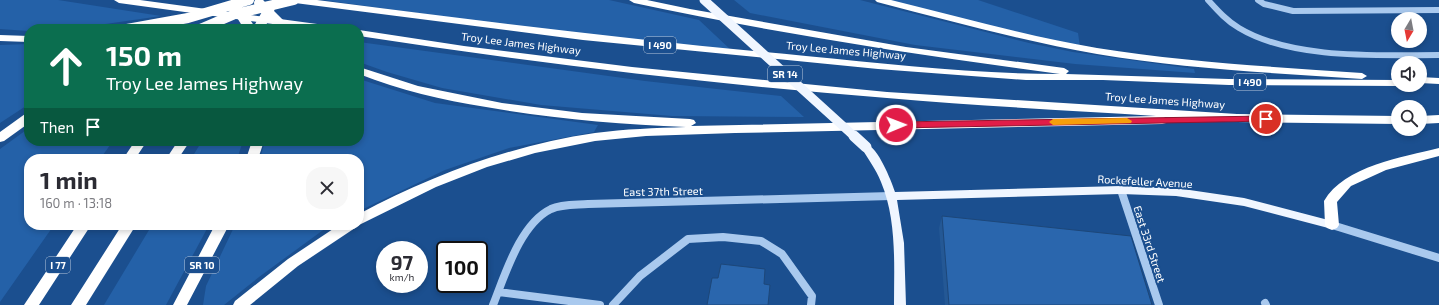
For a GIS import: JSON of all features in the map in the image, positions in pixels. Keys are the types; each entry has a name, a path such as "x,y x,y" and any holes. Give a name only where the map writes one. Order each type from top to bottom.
{"highway":[{"path":"119,0 295,24"},
{"path":"230,0 244,17 248,24"},
{"path":"220,24 237,0"},
{"path":"155,24 188,18 249,0"},
{"path":"257,0 266,12 279,24"},
{"path":"261,24 274,0"},
{"path":"212,24 235,14 294,0"},
{"name":"Troy Lee James Highway","path":"294,0 583,37 878,66 1026,76 1103,77 1229,82 1391,83"},
{"path":"634,0 690,12 906,50 1007,64 1050,68 1103,77"},
{"path":"672,0 814,34"},
{"path":"880,0 1049,42 1142,56 1254,68 1391,78"},
{"name":"Troy Lee James Highway","path":"364,34 464,49 632,70 887,95 1237,118 1391,120"},
{"path":"0,38 24,39"},
{"path":"364,72 411,88 449,97 538,112 674,123 803,127"},
{"path":"1427,81 1439,82"},
{"path":"1427,83 1439,82"},
{"path":"364,217 382,207 445,178 502,158 563,142 603,136 655,132 803,127 1237,118"},
{"path":"1427,120 1439,120"},
{"path":"0,138 24,121"},
{"path":"1332,225 1330,201 1347,183 1382,167 1439,152"},
{"name":"I 77","path":"31,305 81,230"},
{"path":"78,305 126,230"},
{"name":"SR 10","path":"180,305 219,230"},
{"path":"240,305 276,274 313,247 342,230"}],"main road":[{"name":"SR 14","path":"704,0 866,147 877,160 883,172 898,227 900,305"},
{"name":"Rockefeller Avenue","path":"890,196 1121,190 1176,192 1244,202 1332,225"}],"street":[{"path":"1208,0 1215,9 1241,29 1277,45 1326,52 1439,55"},
{"path":"1258,0 1264,4 1293,11 1439,10"},
{"name":"East 33rd Street","path":"1121,190 1159,305"},
{"name":"East 37th Street","path":"493,305 525,232 539,216 551,208 588,204 890,196"},
{"name":"Rockefeller Avenue","path":"1332,225 1439,258"},
{"path":"613,305 640,276 688,239 723,237 761,241 782,254 812,296 811,305"},
{"path":"499,292 600,305"}],"shaded area":[{"path":"0,0 58,0 161,16 106,24 24,24 24,31 0,29"},
{"path":"322,0 609,0 699,20 732,51 536,29"},
{"path":"734,0 860,0 1029,43 1073,52 1194,69 1195,73 1075,64 915,45 750,13"},
{"path":"880,0 978,0 1078,33 1080,47"},
{"path":"364,43 645,81 781,96 804,117 672,116 541,105 442,88 364,64"},
{"path":"24,44 24,107 0,123 0,45"},
{"path":"364,81 435,103 598,125 594,132 509,148 445,170 364,209 364,154 261,154 264,146 364,146"},
{"path":"24,132 24,146 109,146 104,154 24,154 24,230 50,230 0,302 0,149"},
{"path":"199,146 241,146 239,154 194,154"},
{"path":"149,230 206,230 166,305 104,305"},
{"path":"233,230 323,230 259,277 224,305 203,305 206,286"}],"building":[{"path":"942,216 1131,236 1152,305 949,305"},
{"path":"721,264 765,269 764,284 770,285 768,305 707,305 712,278 718,278"}],"slow traffic":[{"path":"1053,122 1127,121"}],"route":[{"path":"896,125 1237,118 1266,119"}]}
